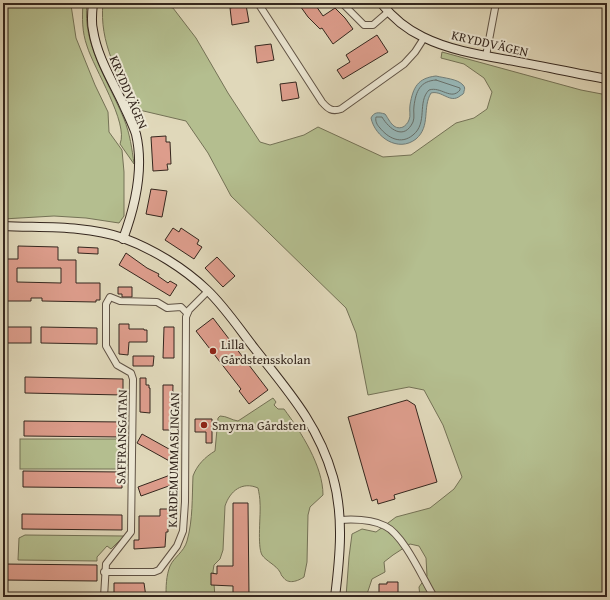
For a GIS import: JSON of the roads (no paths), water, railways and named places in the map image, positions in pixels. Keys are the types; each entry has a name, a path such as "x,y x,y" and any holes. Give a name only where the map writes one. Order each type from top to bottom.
{"street":[{"name":"KRYDDVÄGEN","path":"93,3 92,30 97,48 135,133 139,154 137,187 132,211 123,239"},
{"path":"258,3 322,102 332,111 340,110 404,64 415,52 424,38"},
{"path":"342,3 364,25 372,25 388,12"},
{"name":"KRYDDVÄGEN","path":"381,3 388,12 406,27 424,38 439,44 486,56 607,79"},
{"path":"486,56 496,3"},
{"path":"3,226 96,231 123,239 157,255 187,273 208,291 292,396 314,429 333,477 338,499 340,520 339,559 335,597"},
{"path":"187,313 208,291"},
{"name":"SAFFRANSGATAN","path":"104,597 104,572 106,564 131,532 133,379 131,373 117,365 106,346 106,304 110,297 120,301 157,302 167,308 181,307 187,313"},
{"name":"KARDEMUMMASLINGAN","path":"104,572 154,572 158,570 176,546 183,531 187,313"},
{"path":"340,520 354,519 371,521 387,527 402,543 434,597"}],"water":[{"path":"436,76 461,83 464,86 464,93 456,98 449,98 439,93 431,93 428,99 425,123 421,134 409,143 395,144 382,137 373,125 371,118 373,115 378,113 385,114 394,126 400,128 404,127 410,118 410,105 417,84 425,79"}],"place":[{"name":"Lilla Gårdstensskolan","path":"213,351"},
{"name":"Smyrna Gårdsten","path":"204,425"}]}
